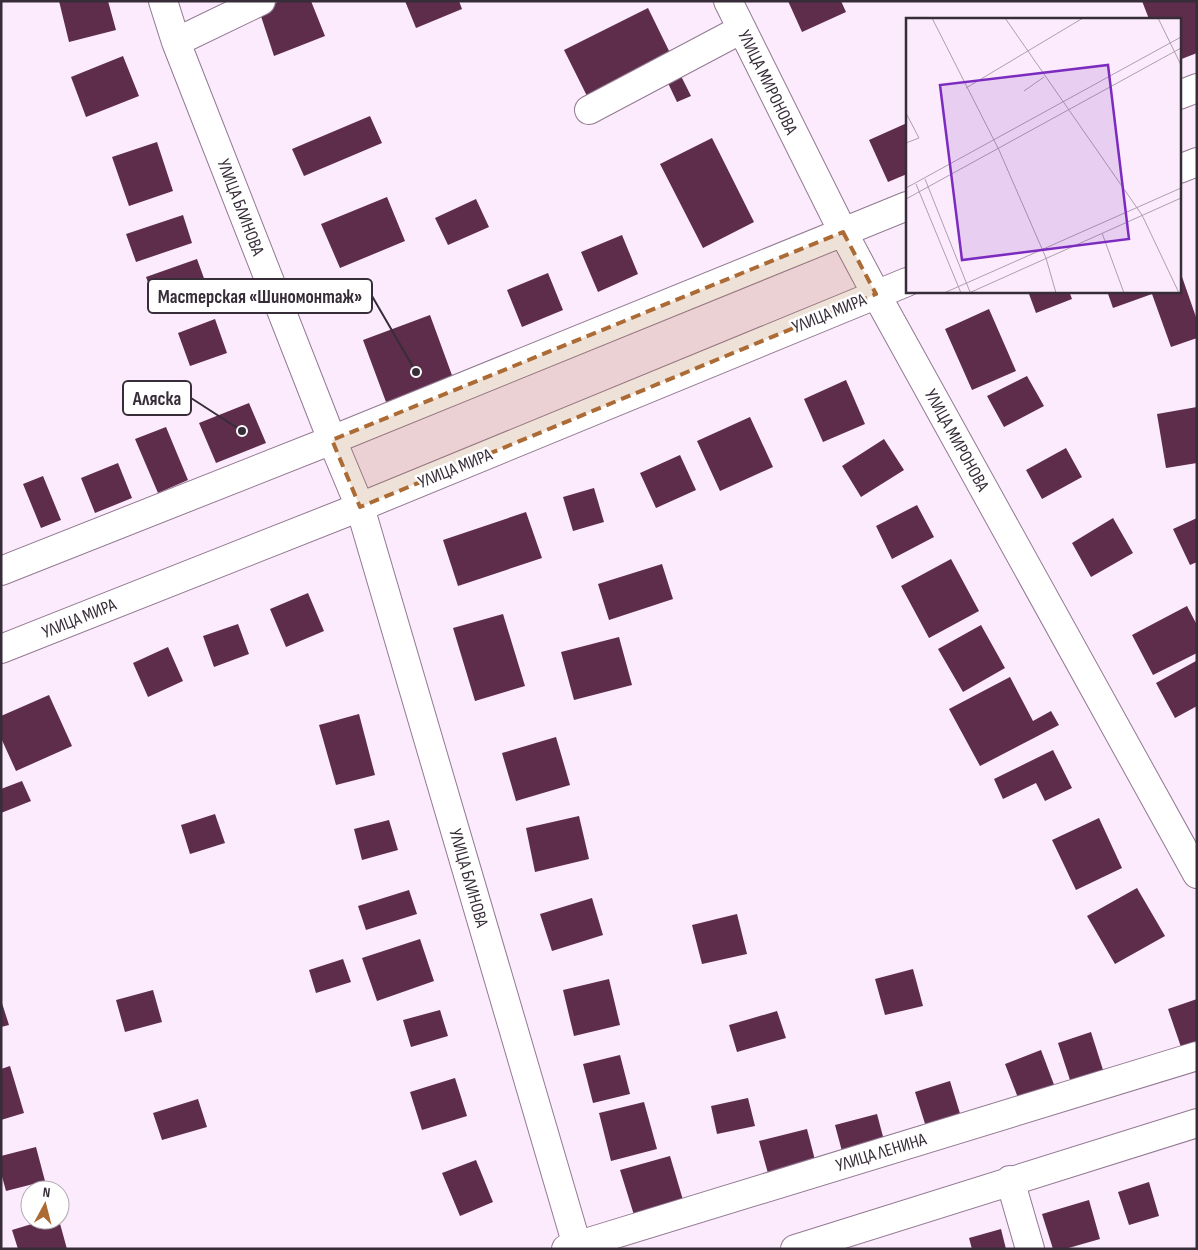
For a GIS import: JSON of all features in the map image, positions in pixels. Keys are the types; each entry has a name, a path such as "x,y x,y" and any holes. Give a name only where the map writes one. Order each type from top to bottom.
{"street":[{"name":"УЛИЦА БЛИНОВА","path":"163,1 176,42 360,507 574,1248"},
{"path":"176,42 261,1"},
{"name":"УЛИЦА МИРОНОВА","path":"728,1 843,232 876,294 1197,874"},
{"path":"588,110 742,29"},
{"path":"1180,95 1197,88"},
{"path":"1180,169 1197,162"},
{"path":"1,571 332,440 906,206"},
{"name":"УЛИЦА МИРА","path":"1,649 360,507 906,282"},
{"name":"УЛИЦА ЛЕНИНА","path":"574,1248 1197,1056"},
{"path":"795,1249 1010,1180 1197,1123"},
{"path":"1010,1180 1030,1249"}],"highlighted area":[{"path":"843,232 876,294 360,507 332,440"}],"building":[{"path":"59,1 108,1 116,30 69,42"},
{"path":"280,1 311,1 325,36 274,56 259,10"},
{"path":"405,1 459,1 462,9 416,28"},
{"path":"788,1 841,1 846,12 802,32"},
{"path":"1142,1 1197,1 1197,53 1180,60 1180,18 1149,18"},
{"path":"648,8 673,59 589,100 564,50"},
{"path":"123,56 139,96 86,117 71,77"},
{"path":"680,74 691,96 677,102 667,81"},
{"path":"370,116 382,143 304,176 292,149"},
{"path":"906,123 906,174 888,182 869,140"},
{"path":"712,138 754,222 703,248 660,164"},
{"path":"157,142 173,191 129,206 112,157"},
{"path":"387,197 405,241 340,268 321,224"},
{"path":"476,199 489,227 448,245 435,218"},
{"path":"183,215 192,243 136,262 126,234"},
{"path":"622,235 638,274 598,292 581,252"},
{"path":"197,259 205,281 154,299 146,277"},
{"path":"1180,271 1197,320 1197,338 1171,347 1152,294 1113,308 1107,292 1180,292"},
{"path":"548,273 563,310 522,327 507,290"},
{"path":"1033,292 1069,292 1072,299 1036,313 1029,294"},
{"path":"989,309 1016,371 972,390 945,329"},
{"path":"430,315 453,378 386,402 363,340"},
{"path":"215,319 227,353 190,366 178,333"},
{"path":"1027,376 1044,406 1004,427 987,396"},
{"path":"846,380 865,424 823,442 804,399"},
{"path":"249,403 266,443 216,463 199,423"},
{"path":"1197,407 1197,463 1166,468 1157,414"},
{"path":"750,417 773,467 720,491 697,441"},
{"path":"166,427 188,480 158,493 135,439"},
{"path":"884,439 904,470 861,497 842,466"},
{"path":"1066,448 1082,477 1042,499 1026,470"},
{"path":"680,455 696,490 656,508 640,473"},
{"path":"118,463 132,498 95,513 81,478"},
{"path":"43,476 61,520 41,528 23,484"},
{"path":"594,488 604,522 573,531 563,497"},
{"path":"917,505 934,537 892,559 876,526"},
{"path":"526,512 542,558 458,586 443,540"},
{"path":"1113,518 1133,553 1091,577 1072,543"},
{"path":"1197,518 1197,562 1190,565 1173,529"},
{"path":"951,559 979,611 929,638 901,586"},
{"path":"662,564 673,599 609,620 598,584"},
{"path":"308,593 324,631 286,647 270,609"},
{"path":"1187,606 1197,625 1197,653 1153,675 1132,635"},
{"path":"503,614 525,686 475,701 453,628"},
{"path":"238,624 249,654 214,667 203,636"},
{"path":"981,625 1005,668 963,692 938,649"},
{"path":"619,637 632,685 574,700 561,652"},
{"path":"168,647 183,681 148,697 133,663"},
{"path":"1196,661 1197,706 1175,718 1156,683"},
{"path":"1010,677 1033,721 1051,711 1059,725 980,766 949,709"},
{"path":"49,695 72,746 16,771 1,738 1,716"},
{"path":"359,714 375,775 336,785 319,725"},
{"path":"556,737 570,785 516,801 502,753"},
{"path":"1053,750 1072,788 1045,801 1036,783 1003,799 994,779"},
{"path":"22,781 31,801 1,813 1,789"},
{"path":"215,814 225,843 190,854 181,825"},
{"path":"579,816 589,859 535,872 526,828"},
{"path":"1099,818 1122,868 1076,890 1052,840"},
{"path":"389,820 398,850 362,860 354,829"},
{"path":"1137,888 1165,936 1115,964 1087,916"},
{"path":"409,890 417,914 366,930 358,906"},
{"path":"592,898 603,935 552,951 540,914"},
{"path":"737,914 747,954 702,964 692,925"},
{"path":"420,939 434,981 377,1001 362,958"},
{"path":"343,959 351,982 316,993 309,970"},
{"path":"913,969 923,1006 885,1015 875,979"},
{"path":"609,979 620,1025 574,1036 563,990"},
{"path":"153,990 162,1022 125,1032 116,1000"},
{"path":"1197,999 1197,1041 1181,1047 1168,1009"},
{"path":"1,1000 9,1025 1,1027"},
{"path":"440,1010 448,1036 411,1047 403,1020"},
{"path":"777,1011 786,1038 737,1052 729,1025"},
{"path":"1091,1032 1104,1073 1071,1083 1058,1043"},
{"path":"1041,1050 1056,1090 1020,1103 1005,1064"},
{"path":"620,1055 630,1094 593,1103 583,1064"},
{"path":"10,1066 24,1113 1,1120 1,1069"},
{"path":"455,1078 467,1116 422,1130 410,1092"},
{"path":"950,1081 962,1120 927,1130 915,1092"},
{"path":"748,1098 755,1126 717,1134 711,1106"},
{"path":"198,1099 207,1127 162,1140 153,1113"},
{"path":"644,1102 657,1149 611,1161 599,1113"},
{"path":"877,1114 885,1144 843,1155 835,1125"},
{"path":"807,1129 816,1164 769,1177 759,1141"},
{"path":"36,1147 45,1180 20,1180 20,1187 6,1191 1,1173 1,1156"},
{"path":"670,1156 683,1200 634,1215 620,1170"},
{"path":"476,1160 493,1202 460,1216 442,1173"},
{"path":"1149,1182 1159,1216 1129,1225 1118,1192"},
{"path":"1089,1200 1100,1239 1065,1249 1053,1249 1042,1214"},
{"path":"20,1228 20,1230 62,1230 67,1249 18,1249 12,1230"},
{"path":"1001,1229 1006,1249 972,1249 969,1238"}],"place":[{"name":"Мастерская «Шиномонтаж»","path":"416,372"},
{"name":"Аляска","path":"242,431"}]}
